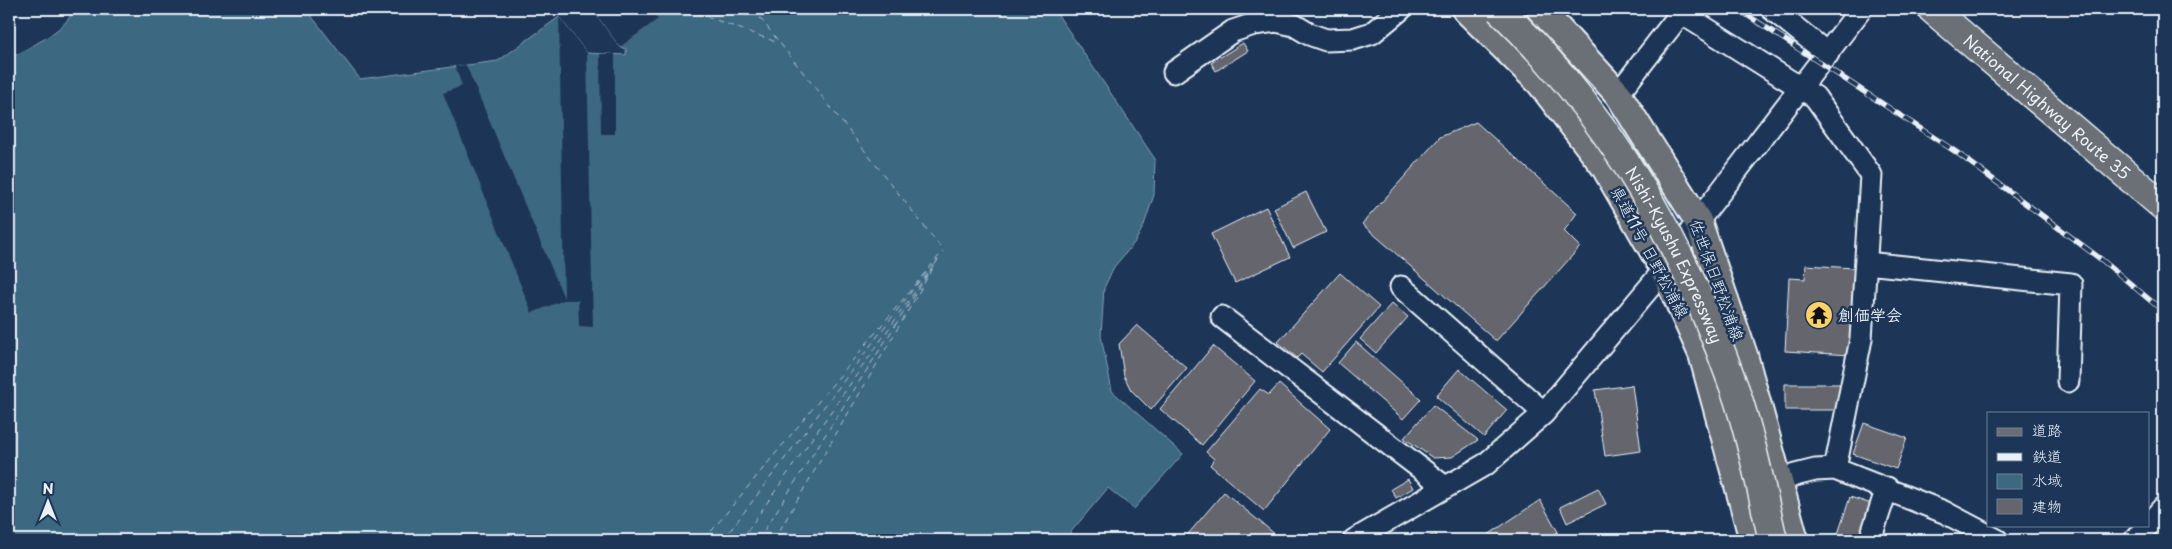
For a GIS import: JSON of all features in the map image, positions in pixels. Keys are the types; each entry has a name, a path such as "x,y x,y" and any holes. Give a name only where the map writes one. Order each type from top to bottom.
{"highway":[{"name":"Nishi-Kyushu Expressway","path":"1499,9 1563,76 1614,144 1653,206 1694,285 1735,391 1747,430 1773,540"},
{"name":"National Highway Route 35","path":"1932,9 2160,195"}],"main road":[{"name":"県道11号 日野松浦線","path":"1464,9 1540,83 1598,159 1664,270 1702,354 1741,490 1753,540"},
{"name":"佐世保日野松浦線","path":"1540,9 1618,94 1698,221 1744,355 1778,479"},
{"path":"1778,479 1794,540"}],"street":[{"path":"1174,72 1233,31 1254,24 1276,22 1294,25 1309,34 1326,40 1354,39 1372,33 1401,9"},
{"path":"1772,9 1828,54"},
{"path":"1354,540 1486,464 1544,414 1664,270 1698,221 1828,54 1860,9"},
{"path":"1618,94 1678,11 1815,97 1871,175 1861,339 1835,469"},
{"path":"1866,263 2071,284 2068,380"},
{"path":"1401,287 1544,414"},
{"path":"1222,317 1445,488"},
{"path":"1741,490 1815,470 1835,469 1944,512 1997,540"},
{"path":"1870,540 1887,488"},
{"path":"2150,523 2163,508"},
{"path":"2135,540 2147,526"}],"water":[{"path":"74,9 306,9 360,79 498,61 559,17 587,53 626,55 626,49 620,47 592,9 1054,9 1155,159 1154,195 1144,225 1135,242 1114,267 1104,288 1101,336 1112,391 1183,454 1134,509 1108,488 1064,540 9,540 9,59 55,31 70,17"}],"pier":[{"path":"592,9 650,9 658,19 620,47"},
{"path":"559,17 587,53 593,327 579,326 578,300 564,300 532,313 443,93 462,86 455,66 466,65 564,298"},
{"path":"600,54 615,54 615,134 601,134"}],"building":[{"path":"1243,43 1248,51 1216,71 1211,63"},
{"path":"1476,122 1577,213 1564,231 1580,247 1496,341 1362,224 1440,137"},
{"path":"1306,192 1326,232 1293,248 1274,208"},
{"path":"1266,207 1290,257 1235,283 1211,234"},
{"name":"創価学会","path":"1806,265 1854,268 1850,355 1785,351 1789,278 1805,279"},
{"path":"1340,273 1379,307 1322,372 1301,354 1297,358 1278,342"},
{"path":"1392,303 1408,317 1376,353 1360,339"},
{"path":"1137,325 1187,368 1151,410 1131,390 1124,376 1119,344"},
{"path":"1356,342 1421,399 1403,419 1338,363"},
{"path":"1213,346 1255,381 1202,445 1160,409"},
{"path":"1459,369 1507,410 1484,437 1436,396"},
{"path":"1279,384 1330,429 1264,511 1210,465 1214,459 1206,452 1260,389 1269,395"},
{"path":"1785,384 1840,384 1840,410 1785,410"},
{"path":"1632,385 1641,451 1605,456 1595,390"},
{"path":"1433,405 1478,440 1452,457 1433,458 1404,438"},
{"path":"1864,423 1907,438 1896,469 1853,454"},
{"path":"1408,479 1413,488 1396,498 1391,489"},
{"path":"1598,488 1606,504 1567,523 1560,507"},
{"path":"1224,492 1282,540 1183,540"},
{"path":"1850,497 1878,506 1867,540 1836,540"},
{"path":"1540,500 1558,532 1545,540 1488,540 1485,537"},
{"path":"1436,534 1438,540 1426,540 1425,538"}],"ferry route":[{"path":"686,9 779,43"},
{"path":"753,9 943,250"},
{"path":"704,540 943,251"},
{"path":"774,540 940,256"},
{"path":"741,540 937,260"},
{"path":"723,540 930,267"},
{"path":"758,540 932,268"}],"railway":[{"path":"1738,9 1956,152 2102,260 2163,311"}],"place":[{"name":"創価学会","path":"1819,315"}]}
